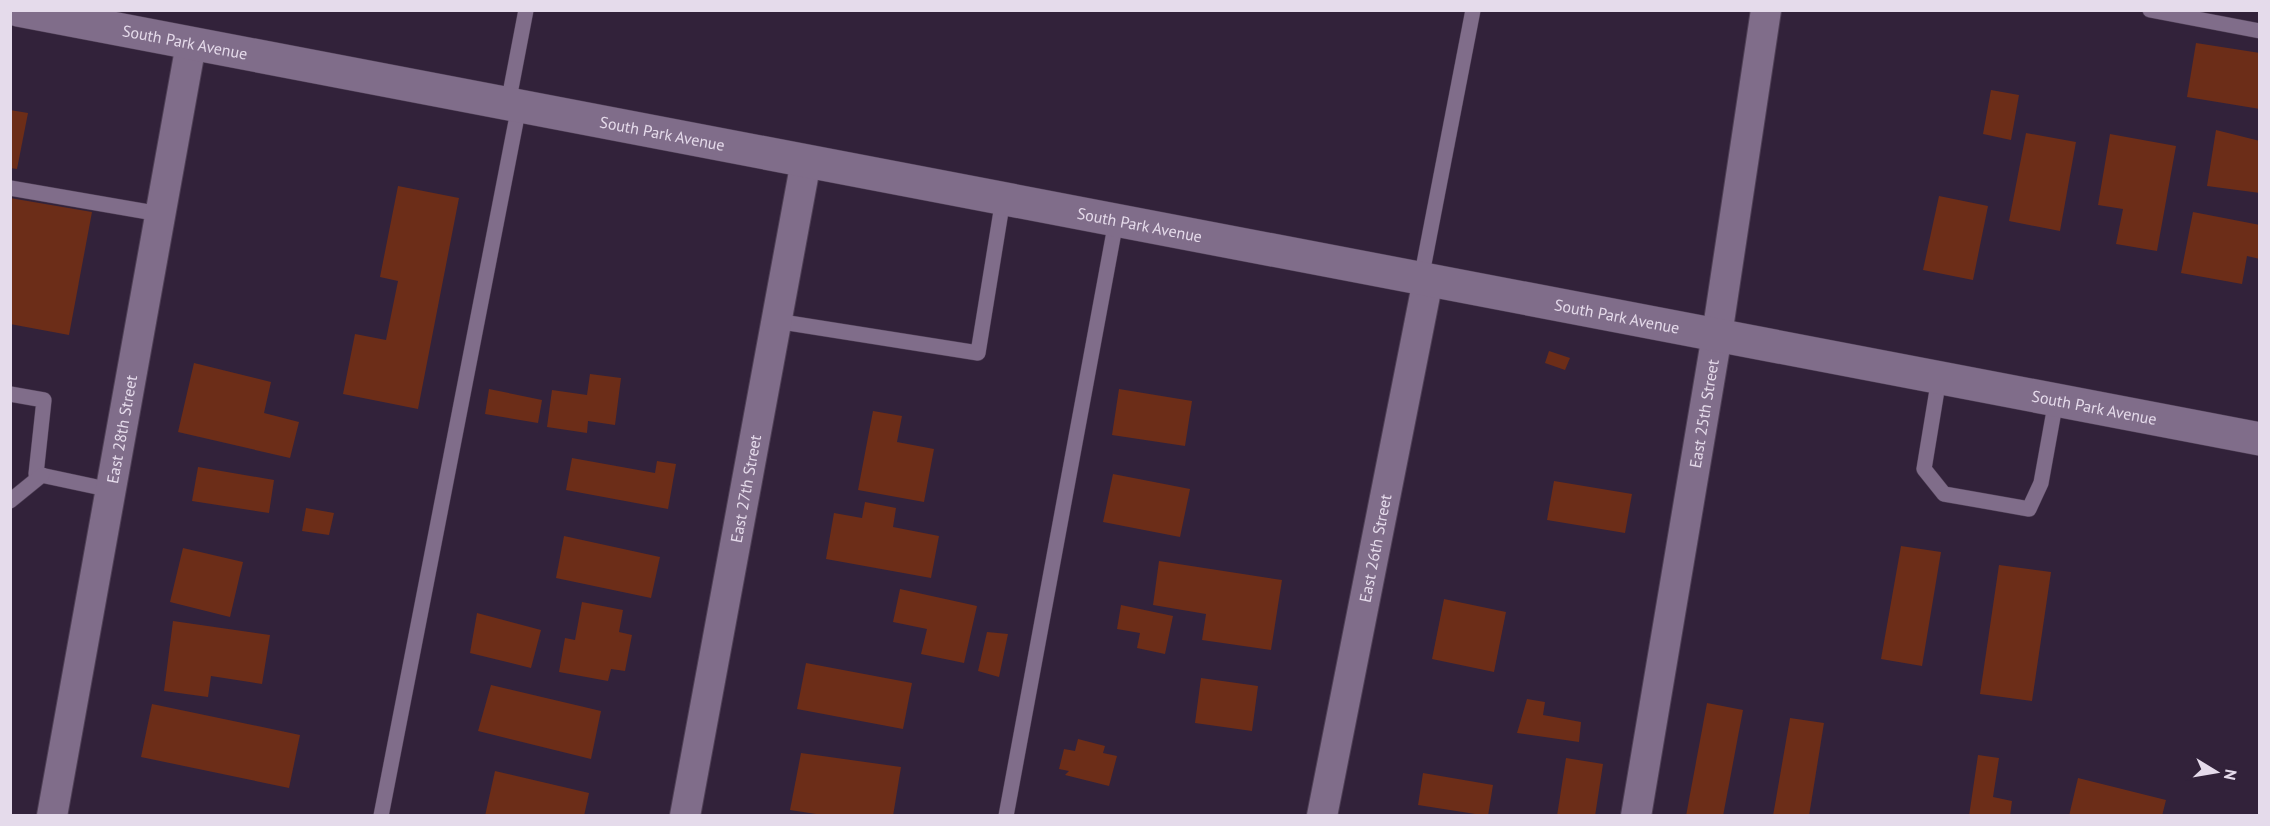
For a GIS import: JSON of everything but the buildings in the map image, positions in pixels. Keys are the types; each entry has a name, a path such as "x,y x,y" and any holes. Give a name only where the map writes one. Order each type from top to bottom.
{"main road":[{"name":"South Park Avenue","path":"18,10 2259,439"}],"street":[{"name":"East 25th Street","path":"1636,816 1718,335 1766,10"},
{"name":"East 28th Street","path":"52,816 191,44"},
{"name":"East 27th Street","path":"685,816 806,161"},
{"name":"East 26th Street","path":"1322,816 1424,280"}],"lane":[{"path":"381,816 514,105 526,10"},
{"path":"1424,280 1473,10"},
{"path":"2150,10 2259,31"},
{"path":"10,188 160,214"},
{"path":"776,321 978,352 1003,199"},
{"path":"1006,816 1116,221"},
{"path":"1940,378 1924,469 1944,494 2029,509 2041,483 2056,400"},
{"path":"10,394 44,400 36,474 111,490"},
{"path":"10,501 42,475"}]}
